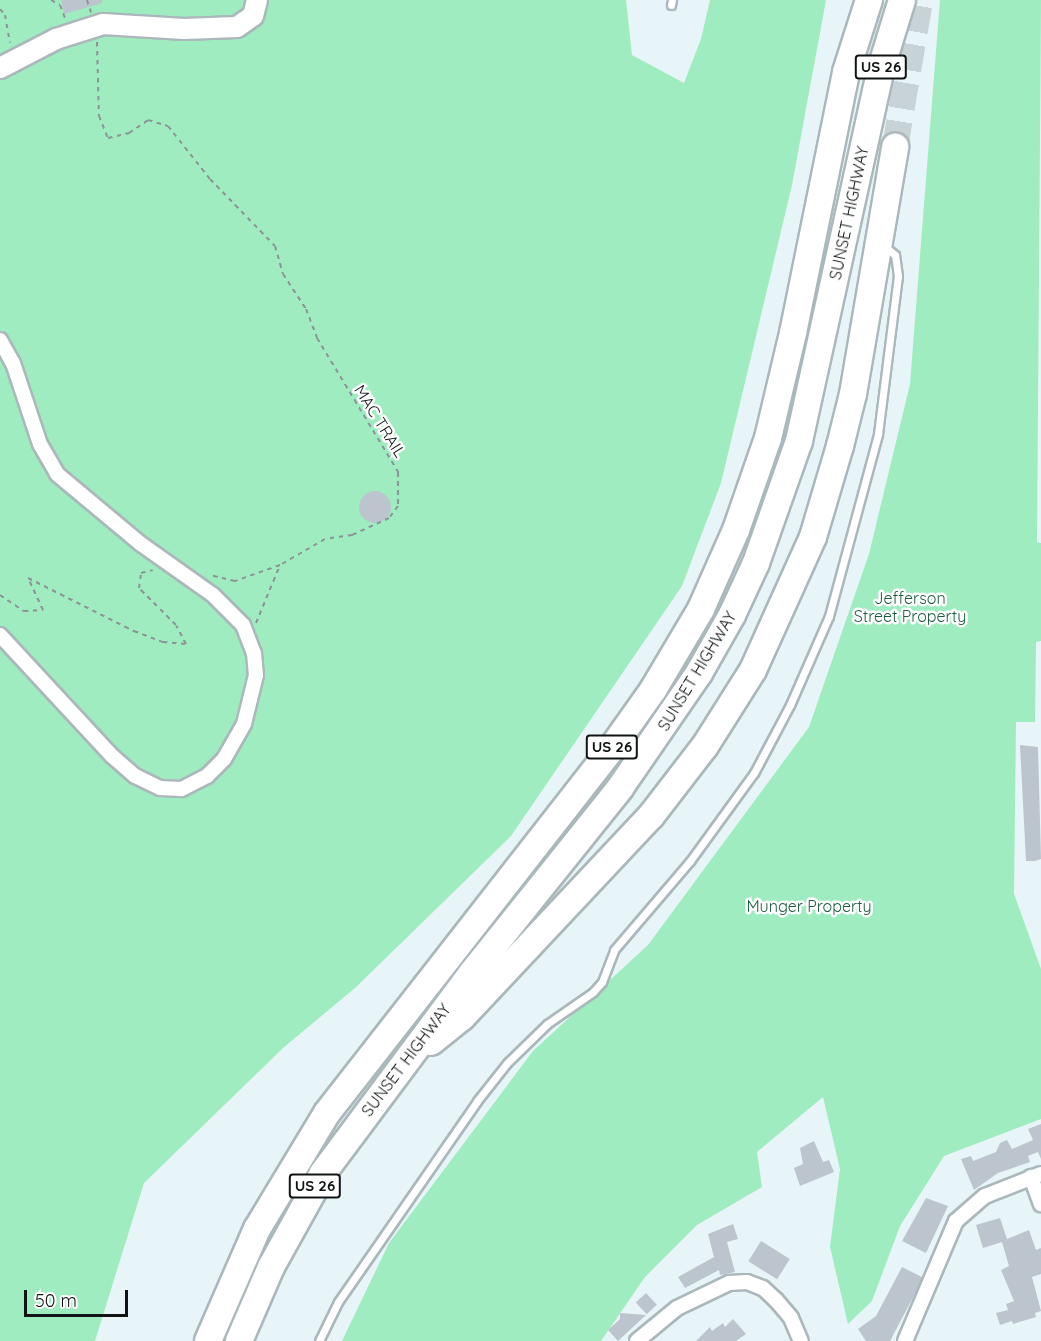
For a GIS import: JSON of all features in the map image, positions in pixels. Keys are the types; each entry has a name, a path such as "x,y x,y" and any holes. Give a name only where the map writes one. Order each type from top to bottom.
{"highway":[{"path":"846,72 842,40 850,0"},
{"name":"SUNSET HIGHWAY","path":"208,1341 257,1229 327,1113 609,752 653,690 701,609 736,530 768,438 793,333 846,72 869,0"},
{"name":"SUNSET HIGHWAY","path":"239,1341 271,1267 308,1197 416,1047 620,788 681,701 732,615 756,563 799,441 881,68 902,0"},
{"path":"416,1047 437,1041 462,1017 651,816 705,746 753,670 796,579 827,494 853,394 895,147"}],"street":[{"path":"0,68 56,39 103,24 184,29 237,27 253,16 257,0"},
{"path":"0,340 13,363 40,444 57,474 225,606 248,634 256,675 244,724 217,768 195,783 172,790 148,784 123,766 0,635"},
{"path":"905,1341 956,1221 985,1196 1036,1176 1041,1204"},
{"path":"637,1341 676,1308 729,1283 747,1282 763,1288 776,1300 790,1318 801,1341"}],"lane":[{"path":"319,1341 338,1302 477,1101 507,1063 547,1024 593,992 602,982 614,950 690,861 754,773 794,696 829,616 878,434 898,276 895,255 879,243"}],"path":[{"path":"51,0 60,5 66,20"},
{"path":"87,0 91,13"},
{"path":"0,9 19,59"},
{"name":"MAC TRAIL","path":"97,39 99,116 108,138 129,133 148,120 168,126 210,178 275,246 283,274 306,309 317,338 398,472 399,506 389,518 352,534 325,539 280,565 234,582 207,574"},
{"path":"0,595 24,611 43,610 28,578 134,631 163,642 186,644 176,625 139,588 141,573 171,565"},
{"path":"248,634 261,615 280,565"}],"green space":[{"path":"0,0 626,0 632,55 684,83 701,39 710,0 826,0 792,185 721,483 682,586 511,836 355,988 283,1048 144,1183 95,1341 0,1341"},
{"path":"940,0 1041,0 1037,542 1041,543 1041,641 1036,642 1035,722 1016,722 1014,894 1041,969 1041,1119 944,1156 900,1226 872,1301 848,1324 830,1247 840,1169 823,1097 757,1152 762,1187 697,1225 645,1277 601,1341 342,1341 389,1243 533,1051 648,945 809,727 869,554 910,384"}],"building":[{"path":"61,0 102,0 102,3 64,14"},
{"path":"375,491 386,496 391,507 386,518 375,523 364,518 359,507 364,496"},
{"path":"1020,745 1038,747 1041,859 1035,861 1026,861"},
{"path":"1041,1124 1041,1159 1038,1152 1028,1156 1030,1162 998,1173 974,1190 961,1159 971,1156 973,1161 996,1152 1000,1143 1007,1140 1012,1149 1033,1140 1028,1129"},
{"path":"814,1141 823,1162 829,1160 834,1172 800,1186 794,1168 803,1164 800,1148"},
{"path":"926,1198 948,1206 926,1253 902,1241"},
{"path":"1000,1218 1007,1239 1029,1230 1036,1250 1041,1248 1041,1274 1032,1277 1041,1311 1035,1313 1036,1317 1013,1324 1012,1321 1000,1325 996,1313 1008,1310 1006,1304 1014,1301 1001,1270 1009,1266 1002,1242 983,1248 976,1225"},
{"path":"733,1224 738,1239 727,1242 735,1272 720,1275 719,1270 685,1288 678,1277 714,1257 708,1234"},
{"path":"761,1241 790,1259 777,1279 748,1261"},
{"path":"902,1267 922,1277 920,1284 890,1341 866,1341 858,1329 876,1316"},
{"path":"646,1293 657,1305 647,1314 636,1303"},
{"path":"620,1313 646,1315 618,1341 608,1330 620,1319"},
{"path":"733,1319 746,1334 736,1341 696,1341 710,1327 712,1331 723,1323 725,1327"}],"tunnel":[{"path":"895,147 920,0"}],"park label":[{"name":"Jefferson Street Property","path":"910,607"},
{"name":"Munger Property","path":"809,906"}]}
